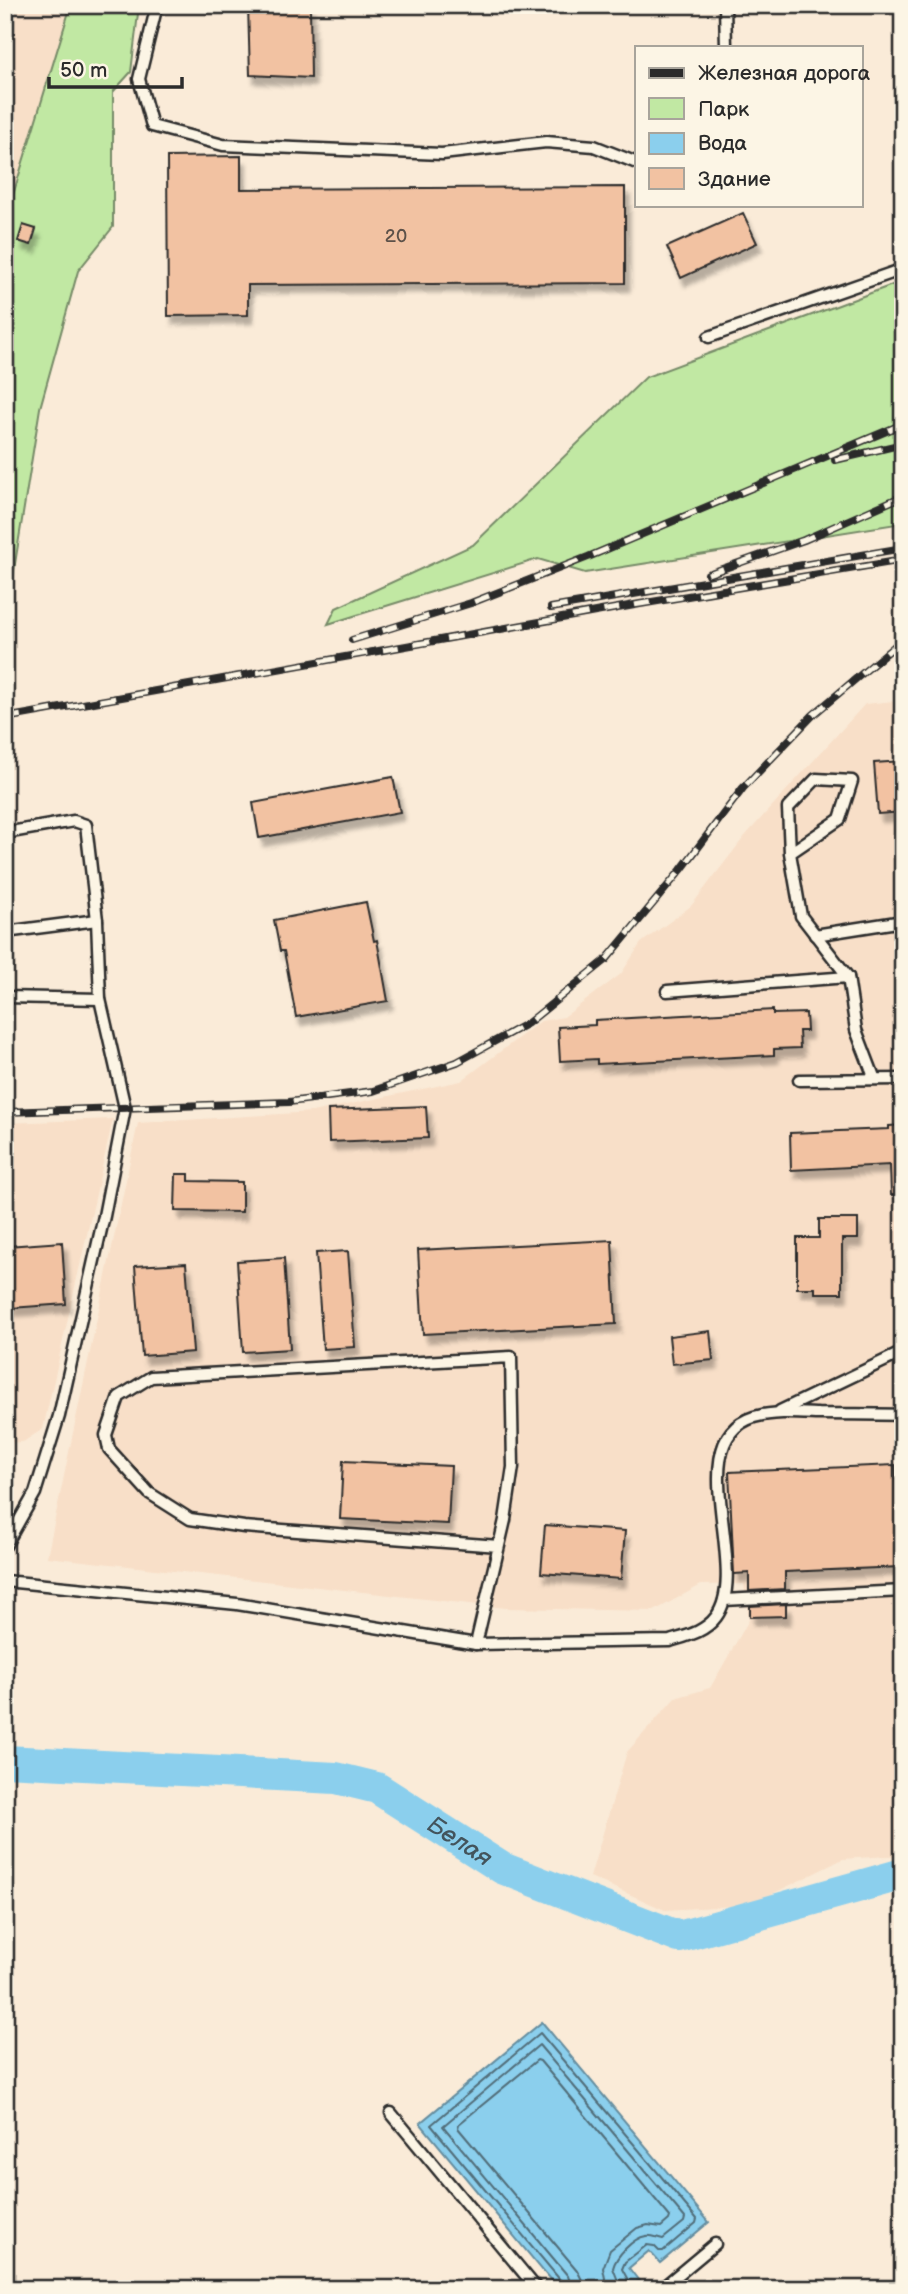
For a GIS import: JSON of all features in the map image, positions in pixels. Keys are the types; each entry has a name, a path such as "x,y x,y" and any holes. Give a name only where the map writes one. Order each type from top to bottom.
{"lane":[{"path":"157,5 139,79 152,125 223,145 442,153 546,142 594,146 635,162"},
{"path":"724,5 726,46"},
{"path":"709,337 903,269"},
{"path":"790,853 841,819 852,781 816,779 788,807 790,853 801,916 848,977 856,1030 874,1077"},
{"path":"5,833 74,821 86,825 97,920 100,999 125,1108 59,1416 35,1493 5,1546"},
{"path":"5,932 97,920"},
{"path":"815,935 903,921"},
{"path":"667,991 848,977"},
{"path":"5,997 100,999"},
{"path":"799,1080 874,1077 903,1079"},
{"path":"776,1413 903,1352"},
{"path":"476,1644 499,1546 513,1467 511,1357 151,1377 119,1397 106,1435 109,1449 149,1493 190,1519 244,1527 499,1546"},
{"path":"5,1581 237,1604 476,1644 670,1641 706,1627 717,1616 724,1600 726,1563 719,1474 722,1448 729,1434 740,1423 776,1413 903,1415"},
{"path":"724,1600 903,1591"},
{"path":"391,2113 537,2289"},
{"path":"661,2289 715,2244"}],"shaded area":[{"path":"5,5 71,5 5,220"},
{"path":"903,700 903,1855 843,1859 750,1905 665,1910 590,1877 627,1752 675,1698 710,1688 749,1620 744,1584 701,1585 654,1611 506,1608 47,1557 138,1123 312,1112 461,1081 541,1021 564,1017 621,974 641,943 691,906 745,836 865,704"},
{"path":"113,1119 43,1429 23,1442 5,1443 5,1123"}],"green space":[{"path":"71,5 139,5 131,72 113,92 113,227 78,271 40,408 13,576 5,601 5,221"},
{"path":"903,281 903,523 585,573 538,559 328,624 336,608 473,545 646,377"}],"water":[{"path":"542,2022 709,2222 660,2263 649,2251 629,2268 639,2281 630,2289 558,2289 420,2123"}],"building":[{"path":"248,5 310,5 311,78 250,75"},
{"path":"241,156 241,189 625,187 625,283 248,285 248,315 168,316 167,157"},
{"path":"743,213 757,243 681,278 667,247"},
{"path":"23,225 36,229 31,245 18,241"},
{"path":"903,761 903,812 878,814 874,763"},
{"path":"393,777 400,812 259,838 253,803"},
{"path":"366,902 374,941 377,940 388,1001 296,1017 284,951 280,951 274,920"},
{"path":"773,1010 773,1014 806,1013 807,1031 799,1031 800,1048 774,1049 774,1055 597,1064 597,1059 560,1061 558,1027 595,1025 595,1020"},
{"path":"426,1106 428,1138 329,1142 328,1110"},
{"path":"903,1125 903,1195 891,1195 890,1165 791,1170 790,1133 889,1129 889,1126"},
{"path":"176,1174 189,1174 189,1181 242,1182 242,1212 175,1211"},
{"path":"819,1219 858,1219 858,1239 842,1239 842,1293 815,1293 815,1288 797,1288 797,1238 819,1238"},
{"path":"612,1240 616,1324 423,1334 418,1250"},
{"path":"62,1242 66,1304 11,1308 7,1246"},
{"path":"348,1251 355,1347 323,1349 316,1253"},
{"path":"284,1258 290,1349 243,1352 237,1261"},
{"path":"186,1263 193,1352 142,1356 135,1266"},
{"path":"710,1331 713,1360 672,1364 669,1336"},
{"path":"343,1461 451,1466 448,1524 340,1519"},
{"path":"895,1465 900,1567 785,1572 785,1589 749,1591 749,1573 734,1574 729,1472"},
{"path":"545,1525 625,1531 621,1579 541,1573"},
{"path":"786,1604 786,1616 750,1617 750,1606"}],"waterway":[{"name":"Белая","path":"5,1761 336,1778 377,1788 502,1868 679,1937 903,1874"}],"railway":[{"path":"352,640 471,603 588,557 903,424"},
{"path":"835,460 903,444"},
{"path":"708,574 804,540 903,496"},
{"path":"551,608 903,548"},
{"path":"5,718 640,604 903,560"},
{"path":"5,1112 289,1102 373,1091 457,1062 528,1023 606,960 681,870 743,788 813,715 903,639"}]}
